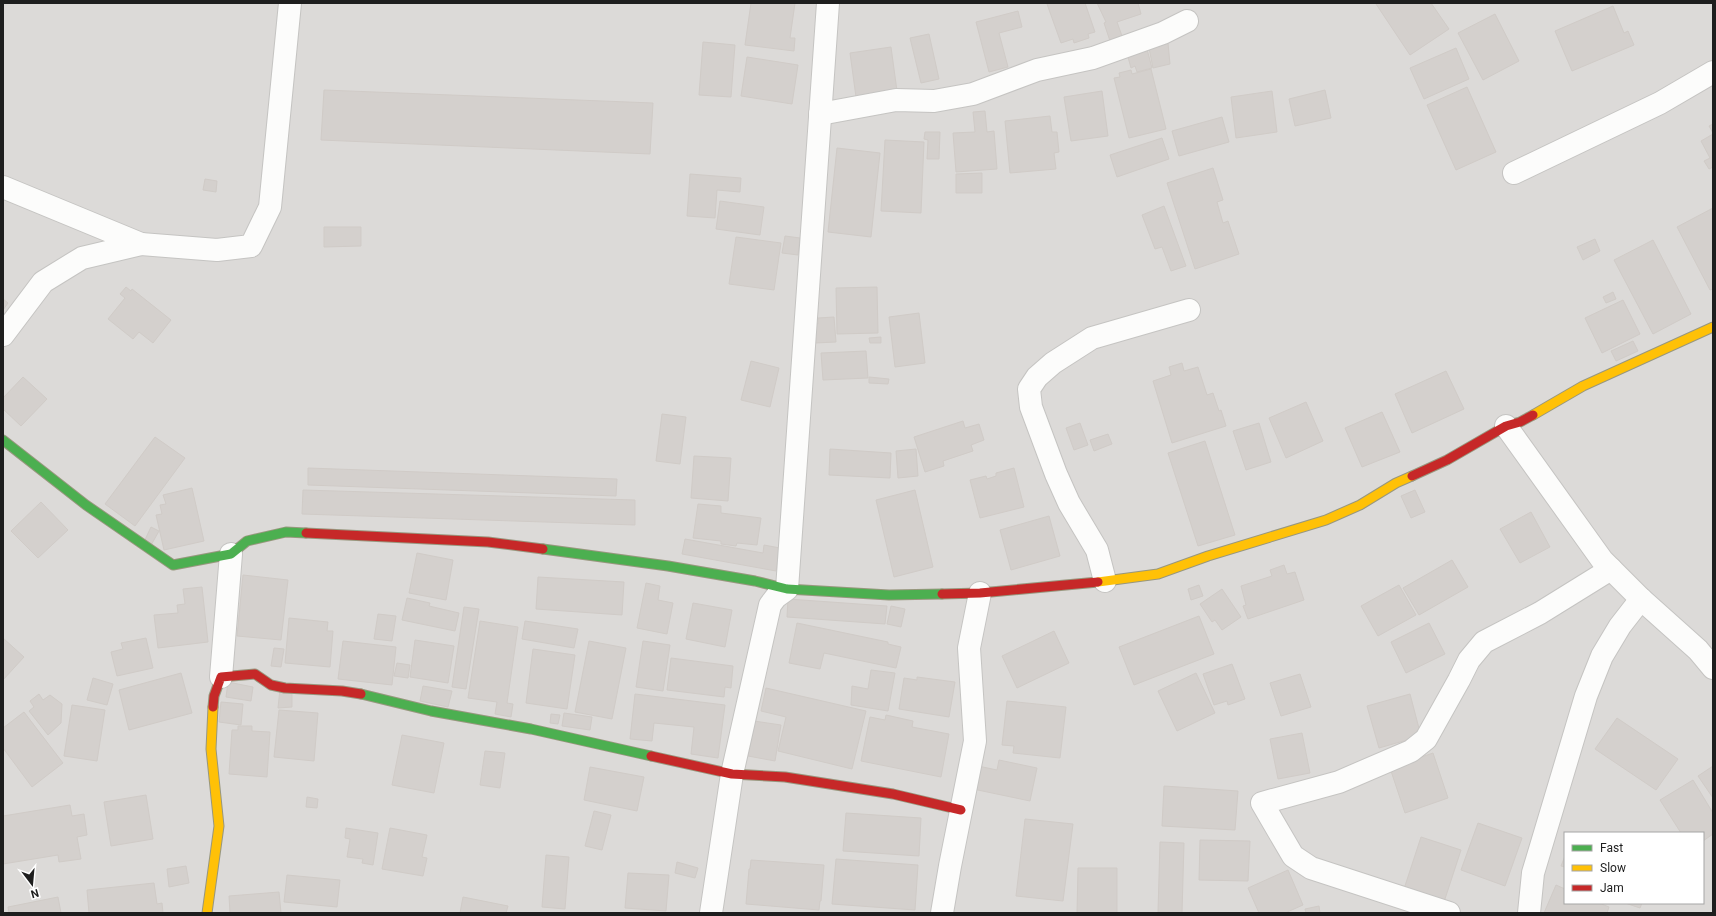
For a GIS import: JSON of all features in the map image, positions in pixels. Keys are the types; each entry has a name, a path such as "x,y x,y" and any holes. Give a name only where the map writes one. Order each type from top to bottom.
{"street":[{"path":"3,335 43,282 82,258 141,244 217,250 250,246 270,207 290,3"},
{"path":"710,913 732,774 770,605 776,597 787,589 828,3"},
{"path":"820,114 896,100 934,101 973,94 1037,70 1093,58 1163,33 1187,21"},
{"path":"1514,173 1660,103 1713,72"},
{"path":"3,187 141,244"},
{"path":"1105,581 1097,550 1069,503 1056,474 1031,407 1029,389 1037,377 1053,363 1092,338 1189,310"},
{"path":"3,440 61,488 173,565 231,554 247,541 286,532 480,541 668,566 755,581 787,589 889,595 980,593 1105,581 1158,574 1208,556 1326,520 1360,505 1396,483 1447,460 1506,426 1520,422 1583,386 1713,327"},
{"path":"1506,426 1602,560 1641,599 1698,650 1713,668"},
{"path":"208,913 219,826 211,749 214,696 221,677 231,554"},
{"path":"1449,913 1311,868 1293,856 1262,804 1339,782 1411,751 1426,739 1469,660 1484,642 1540,613 1611,569"},
{"path":"755,581 770,605"},
{"path":"943,913 950,866 975,741 974,705 969,648 980,593"},
{"path":"1529,913 1533,873 1586,696 1602,656 1620,626 1641,599"},
{"path":"221,677 255,674 271,685 285,688 342,691 374,696 431,711 531,729 732,774 785,777 893,794 962,810"}],"shaded area":[{"path":"3,3 1713,3 1713,913 3,913"}],"building":[{"path":"751,3 795,3 790,38 795,38 794,51 745,45"},
{"path":"1085,3 1095,32 1088,34 1089,38 1074,43 1073,39 1061,43 1047,4"},
{"path":"1097,3 1138,3 1141,14 1117,22 1122,36 1110,41 1104,23 1106,22"},
{"path":"1431,3 1449,29 1410,55 1376,4"},
{"path":"1613,6 1624,33 1628,31 1634,45 1572,71 1555,31"},
{"path":"1018,11 1022,27 999,33 1008,67 989,72 976,22"},
{"path":"1495,14 1519,61 1483,80 1458,33"},
{"path":"929,34 939,79 921,83 910,38"},
{"path":"703,42 735,45 731,97 699,95"},
{"path":"1168,43 1170,64 1153,68 1149,48"},
{"path":"891,47 897,91 856,97 850,53"},
{"path":"1456,48 1469,79 1424,99 1410,68"},
{"path":"1147,49 1152,68 1137,72 1135,66 1131,68 1128,57 1132,56 1131,54"},
{"path":"747,57 798,65 792,104 741,96"},
{"path":"1151,69 1166,129 1129,138 1114,78 1120,77 1119,73 1131,70 1132,74"},
{"path":"1467,87 1496,152 1456,170 1427,105"},
{"path":"324,90 653,103 650,154 321,140"},
{"path":"1325,90 1331,118 1295,126 1289,99"},
{"path":"1102,91 1108,136 1071,141 1064,97"},
{"path":"1272,91 1277,132 1236,138 1231,97"},
{"path":"985,111 987,132 994,131 997,169 956,172 953,133 975,132 973,112"},
{"path":"1050,116 1052,132 1057,132 1059,152 1054,153 1056,169 1010,173 1005,121"},
{"path":"1222,117 1229,142 1179,156 1172,131"},
{"path":"1713,124 1713,133 1709,126"},
{"path":"925,132 940,132 939,159 927,159 928,140 924,139"},
{"path":"1713,134 1713,167 1709,169 1704,161 1710,158 1701,141"},
{"path":"1162,138 1169,159 1117,177 1110,155"},
{"path":"885,140 924,142 921,213 881,211"},
{"path":"837,148 880,153 871,237 828,232"},
{"path":"1213,168 1223,200 1217,202 1223,223 1228,221 1239,254 1195,269 1167,183"},
{"path":"982,173 982,193 956,193 956,174"},
{"path":"690,174 741,178 740,192 717,190 715,218 687,216"},
{"path":"205,179 217,181 216,192 203,190"},
{"path":"720,201 764,207 760,235 716,229"},
{"path":"1164,206 1186,266 1171,271 1162,247 1155,249 1142,215"},
{"path":"1713,208 1713,289 1710,290 1677,227"},
{"path":"324,227 361,227 361,246 324,247"},
{"path":"785,236 800,238 798,255 782,253"},
{"path":"736,237 781,243 774,290 729,284"},
{"path":"1595,239 1600,251 1583,260 1577,247"},
{"path":"1653,240 1691,314 1653,334 1614,260"},
{"path":"126,287 131,291 132,289 171,320 153,343 139,332 133,339 108,319 125,298 120,294"},
{"path":"877,287 878,333 837,334 836,288"},
{"path":"1613,292 1616,299 1606,303 1603,297"},
{"path":"3,299 8,303 3,310"},
{"path":"1623,300 1640,334 1602,353 1585,318"},
{"path":"919,313 925,363 895,367 889,317"},
{"path":"834,317 836,342 815,343 814,324 818,324 818,318"},
{"path":"881,337 881,343 870,343 869,338"},
{"path":"1633,341 1638,351 1616,361 1611,351"},
{"path":"866,351 868,378 823,380 821,353"},
{"path":"751,361 779,368 770,407 741,400"},
{"path":"1182,363 1184,371 1198,367 1207,395 1213,393 1219,411 1221,410 1226,426 1172,443 1153,381 1171,375 1169,367"},
{"path":"1446,371 1464,409 1412,433 1395,394"},
{"path":"23,377 47,399 21,426 3,409 3,398"},
{"path":"869,377 889,379 888,384 869,383"},
{"path":"1306,402 1323,441 1286,458 1269,418"},
{"path":"1382,412 1400,452 1362,467 1345,428"},
{"path":"662,414 686,417 680,464 656,461"},
{"path":"963,421 965,428 979,424 984,440 971,445 973,451 943,461 944,466 925,472 914,437"},
{"path":"1080,423 1088,445 1074,450 1066,428"},
{"path":"1259,423 1271,462 1246,470 1233,431"},
{"path":"1108,434 1112,444 1094,451 1090,440"},
{"path":"155,437 185,458 135,526 105,504"},
{"path":"1205,441 1235,535 1198,546 1168,453"},
{"path":"830,449 891,453 890,478 829,475"},
{"path":"916,449 918,476 898,478 896,451"},
{"path":"694,456 731,458 728,501 691,498"},
{"path":"308,468 617,479 616,496 308,485"},
{"path":"1014,468 1024,507 980,518 970,480 986,476 987,479 996,476 996,473"},
{"path":"192,488 204,541 164,550 156,515 162,514 160,505 166,504 163,495"},
{"path":"303,490 635,500 635,525 302,514"},
{"path":"915,490 933,567 894,577 876,500"},
{"path":"1415,490 1425,512 1411,518 1401,496"},
{"path":"41,502 68,530 38,558 11,531"},
{"path":"698,504 721,506 721,513 761,518 757,545 737,543 736,546 721,544 721,541 693,538"},
{"path":"1531,512 1550,547 1520,563 1500,529"},
{"path":"1049,516 1060,556 1011,570 1000,530"},
{"path":"151,527 159,531 150,547 143,544"},
{"path":"685,539 763,553 764,545 780,548 776,571 682,554"},
{"path":"417,553 453,560 446,600 409,593"},
{"path":"1452,560 1468,587 1419,615 1403,588"},
{"path":"1284,565 1287,574 1295,572 1304,600 1248,619 1243,606 1246,605 1241,586 1272,576 1270,570"},
{"path":"243,575 288,580 281,640 237,636"},
{"path":"538,577 624,582 622,615 536,609"},
{"path":"646,583 660,586 658,600 673,603 667,634 637,628"},
{"path":"1199,585 1203,596 1191,600 1188,589"},
{"path":"1399,585 1416,615 1378,636 1361,606"},
{"path":"202,587 208,642 158,648 154,615 178,613 177,605 185,604 183,589"},
{"path":"1222,589 1241,617 1222,630 1215,620 1212,622 1200,604"},
{"path":"407,598 430,603 429,606 459,613 455,631 402,620"},
{"path":"788,599 887,606 885,624 787,617"},
{"path":"693,603 732,610 725,647 686,639"},
{"path":"891,606 905,609 901,627 887,624"},
{"path":"464,607 479,609 466,689 452,687"},
{"path":"378,614 396,616 392,641 374,639"},
{"path":"1199,616 1214,654 1134,685 1119,647"},
{"path":"289,618 328,622 327,631 333,631 330,667 285,663"},
{"path":"480,621 518,627 507,703 513,704 511,717 495,714 497,702 468,698"},
{"path":"525,621 578,629 574,648 522,639"},
{"path":"797,623 888,642 888,644 901,647 896,668 824,653 820,669 789,663"},
{"path":"1429,623 1445,654 1406,673 1391,642"},
{"path":"1054,631 1069,663 1017,688 1002,656"},
{"path":"3,638 24,657 3,680"},
{"path":"146,638 153,668 117,676 111,652 123,649 121,643"},
{"path":"415,640 454,646 448,683 410,677"},
{"path":"343,641 396,647 392,685 338,679"},
{"path":"589,641 626,648 612,719 575,712"},
{"path":"643,641 670,645 663,691 636,687"},
{"path":"274,648 284,649 281,667 271,666"},
{"path":"533,649 575,655 567,709 526,703"},
{"path":"671,658 733,666 731,688 725,687 724,697 667,690"},
{"path":"397,663 410,665 408,678 394,676"},
{"path":"1232,664 1245,699 1228,705 1227,701 1214,705 1203,674"},
{"path":"871,670 895,673 888,711 851,705 852,686 868,689"},
{"path":"181,673 192,713 129,730 119,690"},
{"path":"1196,673 1215,713 1177,731 1158,691"},
{"path":"1300,674 1311,707 1281,716 1270,683"},
{"path":"917,677 955,682 949,717 899,709 904,678 917,680"},
{"path":"93,678 113,684 107,705 87,700"},
{"path":"228,682 253,687 251,701 226,697"},
{"path":"423,686 452,691 448,707 420,701"},
{"path":"766,688 866,711 852,769 778,751 786,717 761,711"},
{"path":"280,689 292,694 292,707 278,708"},
{"path":"39,694 43,700 50,695 62,704 61,723 48,735 29,711 34,707 30,701"},
{"path":"635,694 725,705 718,758 691,754 694,727 654,723 652,741 630,739"},
{"path":"1410,694 1421,736 1379,748 1367,706"},
{"path":"1007,701 1066,707 1060,758 1013,753 1014,746 1002,745"},
{"path":"221,702 243,704 241,725 219,722"},
{"path":"72,705 105,710 97,761 64,756"},
{"path":"279,710 318,713 314,761 274,757"},
{"path":"24,712 63,763 32,787 3,748 3,728"},
{"path":"564,713 592,717 590,730 562,726"},
{"path":"551,714 560,715 558,724 550,723"},
{"path":"886,715 913,721 912,727 949,734 941,777 861,761 870,717 885,720"},
{"path":"1617,718 1678,759 1656,790 1595,749"},
{"path":"754,721 781,725 775,761 748,756"},
{"path":"238,726 252,726 252,731 270,732 267,777 229,774 232,730 238,730"},
{"path":"1302,733 1310,773 1278,779 1270,739"},
{"path":"402,735 444,743 434,793 392,785"},
{"path":"485,751 505,753 500,788 480,785"},
{"path":"1433,753 1448,798 1405,813 1390,768"},
{"path":"999,760 1037,768 1030,801 973,789 978,766 997,770"},
{"path":"1713,766 1713,798 1698,776"},
{"path":"590,767 644,777 637,811 584,800"},
{"path":"1693,780 1713,813 1713,834 1704,840 1704,832 1680,832 1660,800"},
{"path":"1164,786 1238,791 1235,830 1162,826"},
{"path":"146,795 153,839 111,846 104,802"},
{"path":"307,797 318,799 317,808 306,807"},
{"path":"70,805 72,816 84,814 87,835 77,837 81,859 59,862 58,855 3,864 3,816"},
{"path":"594,811 611,815 602,850 585,846"},
{"path":"846,813 921,818 919,856 843,851"},
{"path":"1025,819 1073,824 1063,901 1016,896"},
{"path":"1478,823 1522,838 1505,886 1461,870"},
{"path":"346,828 378,833 373,865 362,863 363,859 347,857 350,839 345,838"},
{"path":"390,828 427,835 422,857 427,858 423,876 382,869"},
{"path":"1421,837 1461,850 1443,905 1403,892"},
{"path":"1200,840 1250,841 1248,881 1199,880"},
{"path":"1160,842 1184,843 1182,913 1158,912"},
{"path":"546,855 569,857 565,909 542,907"},
{"path":"1564,858 1564,867 1561,866"},
{"path":"836,859 918,865 915,910 832,904"},
{"path":"751,860 824,865 819,910 746,904"},
{"path":"677,862 698,868 695,878 675,873"},
{"path":"186,866 189,883 169,887 167,869"},
{"path":"1078,868 1117,868 1117,913 1077,913"},
{"path":"1288,870 1303,905 1285,913 1259,913 1248,888"},
{"path":"628,873 669,875 666,911 625,908"},
{"path":"287,875 340,880 337,907 284,902"},
{"path":"154,883 157,904 162,903 163,913 89,913 87,890"},
{"path":"1556,885 1564,889 1564,904 1602,904 1609,907 1607,913 1544,913"},
{"path":"279,892 281,913 230,913 229,896"},
{"path":"58,897 61,913 9,913 8,907"},
{"path":"463,897 508,906 506,913 460,913"},
{"path":"1628,904 1642,904 1640,908"},
{"path":"1319,906 1320,913 1306,913 1305,909"}],"traffic: fast":[{"path":"3,440 86,505 173,565 231,554 247,541 286,532 306,533"},
{"path":"543,549 668,566 755,581 787,589 889,595 942,594"},
{"path":"361,694 431,711 531,729 651,756"}],"traffic: slow":[{"path":"1533,415 1583,386 1713,327"},
{"path":"1098,582 1158,574 1208,556 1326,520 1360,505 1396,483 1412,476"},
{"path":"207,913 219,826 211,749 213,707"}],"traffic: jam":[{"path":"1412,476 1447,460 1506,426 1520,422 1533,415"},
{"path":"306,533 488,542 543,549"},
{"path":"942,594 980,593 1098,582"},
{"path":"213,707 214,696 221,677 255,674 271,685 285,688 342,691 361,694"},
{"path":"651,756 732,774 785,777 893,794 961,810"}]}
